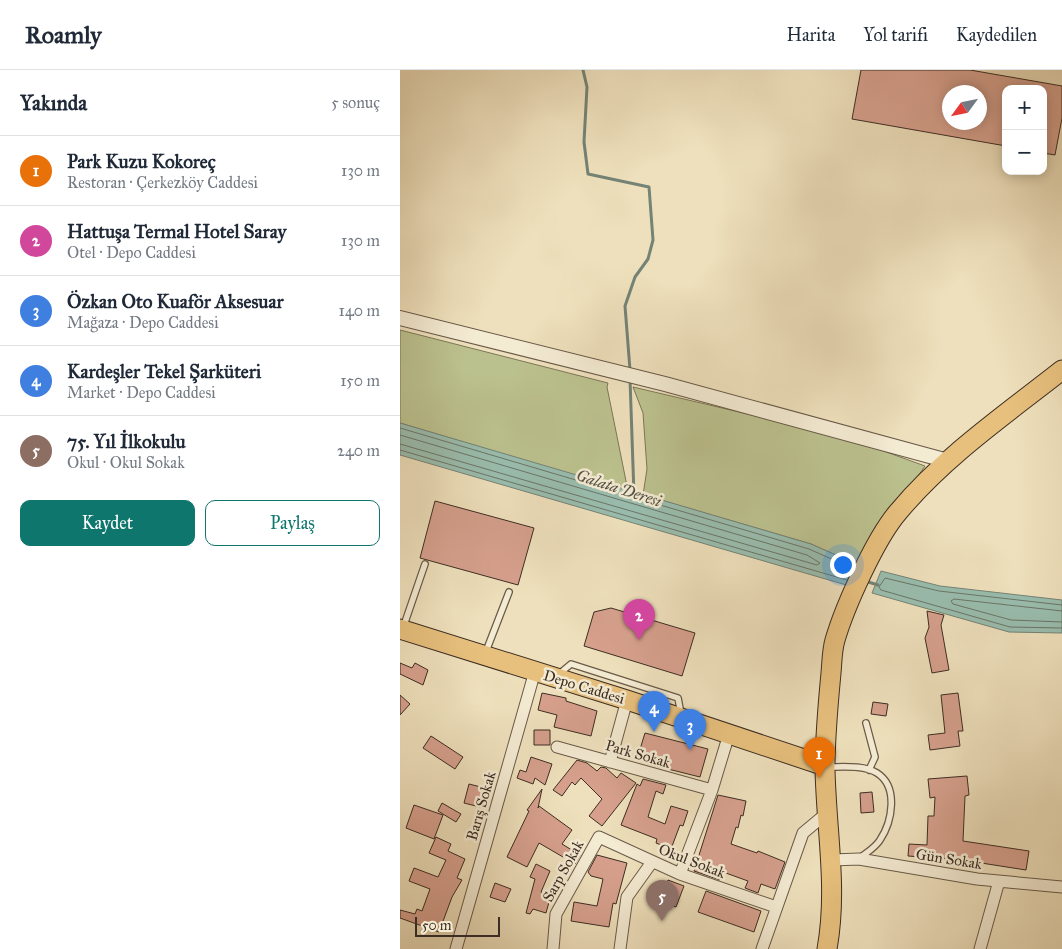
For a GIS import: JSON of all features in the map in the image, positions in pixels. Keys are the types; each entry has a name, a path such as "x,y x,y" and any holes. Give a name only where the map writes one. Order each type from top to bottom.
{"main road":[{"path":"827,949 830,931 832,860 826,813 825,766 828,702 835,640 874,550 897,513 948,461 1062,370"},
{"name":"Depo Caddesi","path":"401,629 627,700 825,766"}],"street":[{"path":"400,318 665,384 948,461"},
{"name":"Barış Sokak","path":"456,949 535,672"},
{"path":"610,762 627,700"},
{"path":"680,874 712,790 729,734"},
{"name":"Park Sokak","path":"557,747 712,790"},
{"path":"762,949 803,834 826,813"},
{"name":"Okul Sokak","path":"600,837 680,874 776,907"},
{"name":"Sarp Sokak","path":"553,949 556,914 600,837"},
{"name":"Gün Sokak","path":"832,860 859,860 999,881 1062,887"},
{"path":"620,949 627,897 652,862"},
{"path":"980,949 999,881"}],"lane":[{"path":"401,629 425,564"},
{"path":"484,656 509,592"},
{"path":"555,678 571,664 678,698 681,718"},
{"path":"866,723 875,757 869,770"},
{"path":"825,766 869,770 878,774 889,789 892,815 880,841 859,860"}],"green space":[{"path":"400,330 608,383 607,387 627,486 622,490 400,423"},
{"path":"633,387 845,437 925,466 882,529 863,567 811,544 643,495 647,469 643,413"}],"water":[{"path":"400,423 811,544 863,567 853,587 400,455"},
{"path":"881,571 940,586 1062,600 1062,633 1009,632 872,593"}],"building":[{"path":"861,70 970,70 1062,86 1062,118 1055,155 1047,154 1047,85 1002,85 1002,145 852,119"},
{"path":"435,501 534,528 518,585 420,558"},
{"path":"611,608 695,633 682,676 584,646 594,612"},
{"path":"927,611 944,615 941,625 949,670 932,673 925,638 929,627"},
{"path":"400,663 412,668 415,663 428,670 423,685 400,674"},
{"path":"542,693 566,698 566,701 597,711 591,736 554,727 557,715 538,710"},
{"path":"958,693 963,731 958,731 960,746 930,750 928,735 945,733 941,695"},
{"path":"400,695 410,704 400,715"},
{"path":"873,702 888,704 886,716 871,714"},
{"path":"534,730 550,730 550,745 534,745"},
{"path":"645,733 708,749 700,777 648,764 649,762 637,759"},
{"path":"431,736 463,757 455,769 423,748"},
{"path":"531,757 552,764 545,785 535,778 533,784 517,778 520,770 526,772"},
{"path":"577,760 587,763 597,771 601,767 606,768 617,778 621,773 636,783 602,826 589,816 602,799 581,778 575,785 572,782 562,796 553,790"},
{"path":"967,776 969,795 965,796 963,841 1029,851 1026,870 962,860 908,856 909,844 927,845 928,816 934,816 935,797 930,798 928,779"},
{"path":"643,779 666,785 663,794 656,791 648,817 665,824 671,806 688,811 683,826 680,825 671,849 656,843 657,839 621,825 637,784 640,786"},
{"path":"469,784 485,788 480,807 464,803"},
{"path":"542,789 538,808 539,806 572,830 562,844 580,855 575,864 539,843 527,867 507,857 529,811 527,810"},
{"path":"872,792 874,812 861,813 860,793"},
{"path":"718,795 746,801 743,816 741,815 731,844 757,853 758,851 785,862 775,889 761,884 758,893 745,888 748,881 723,872 720,880 694,871"},
{"path":"442,803 461,814 456,822 438,811"},
{"path":"414,805 443,815 434,839 406,828"},
{"path":"436,837 451,844 448,851 465,859 457,878 462,880 452,897 439,932 400,918 400,910 415,914 417,909 422,911 430,889 409,881 414,868 438,877 446,860 429,853"},
{"path":"597,855 627,863 616,904 613,903 609,927 571,921 574,902 597,906 603,879 591,876 588,872"},
{"path":"536,864 550,871 541,892 551,895 546,913 533,909 530,914 526,913 535,879 530,877"},
{"path":"668,880 684,886 676,907 660,901"},
{"path":"495,883 511,889 505,902 490,897"},
{"path":"706,891 761,911 754,932 698,912"}],"waterway":[{"path":"583,70 587,87 584,142 588,174 649,187 653,240 648,259 635,277 625,306 630,370"},
{"path":"630,379 634,495"},
{"name":"Galata Deresi","path":"865,581 878,585"}],"place":[{"name":"Hattuşa Termal Hotel Saray","path":"639,640"},
{"name":"Kardeşler Tekel Şarküteri","path":"654,732"},
{"name":"Özkan Oto Kuaför Aksesuar","path":"690,750"},
{"name":"Park Kuzu Kokoreç","path":"819,778"},
{"name":"75. Yıl İlkokulu","path":"662,921"}]}
